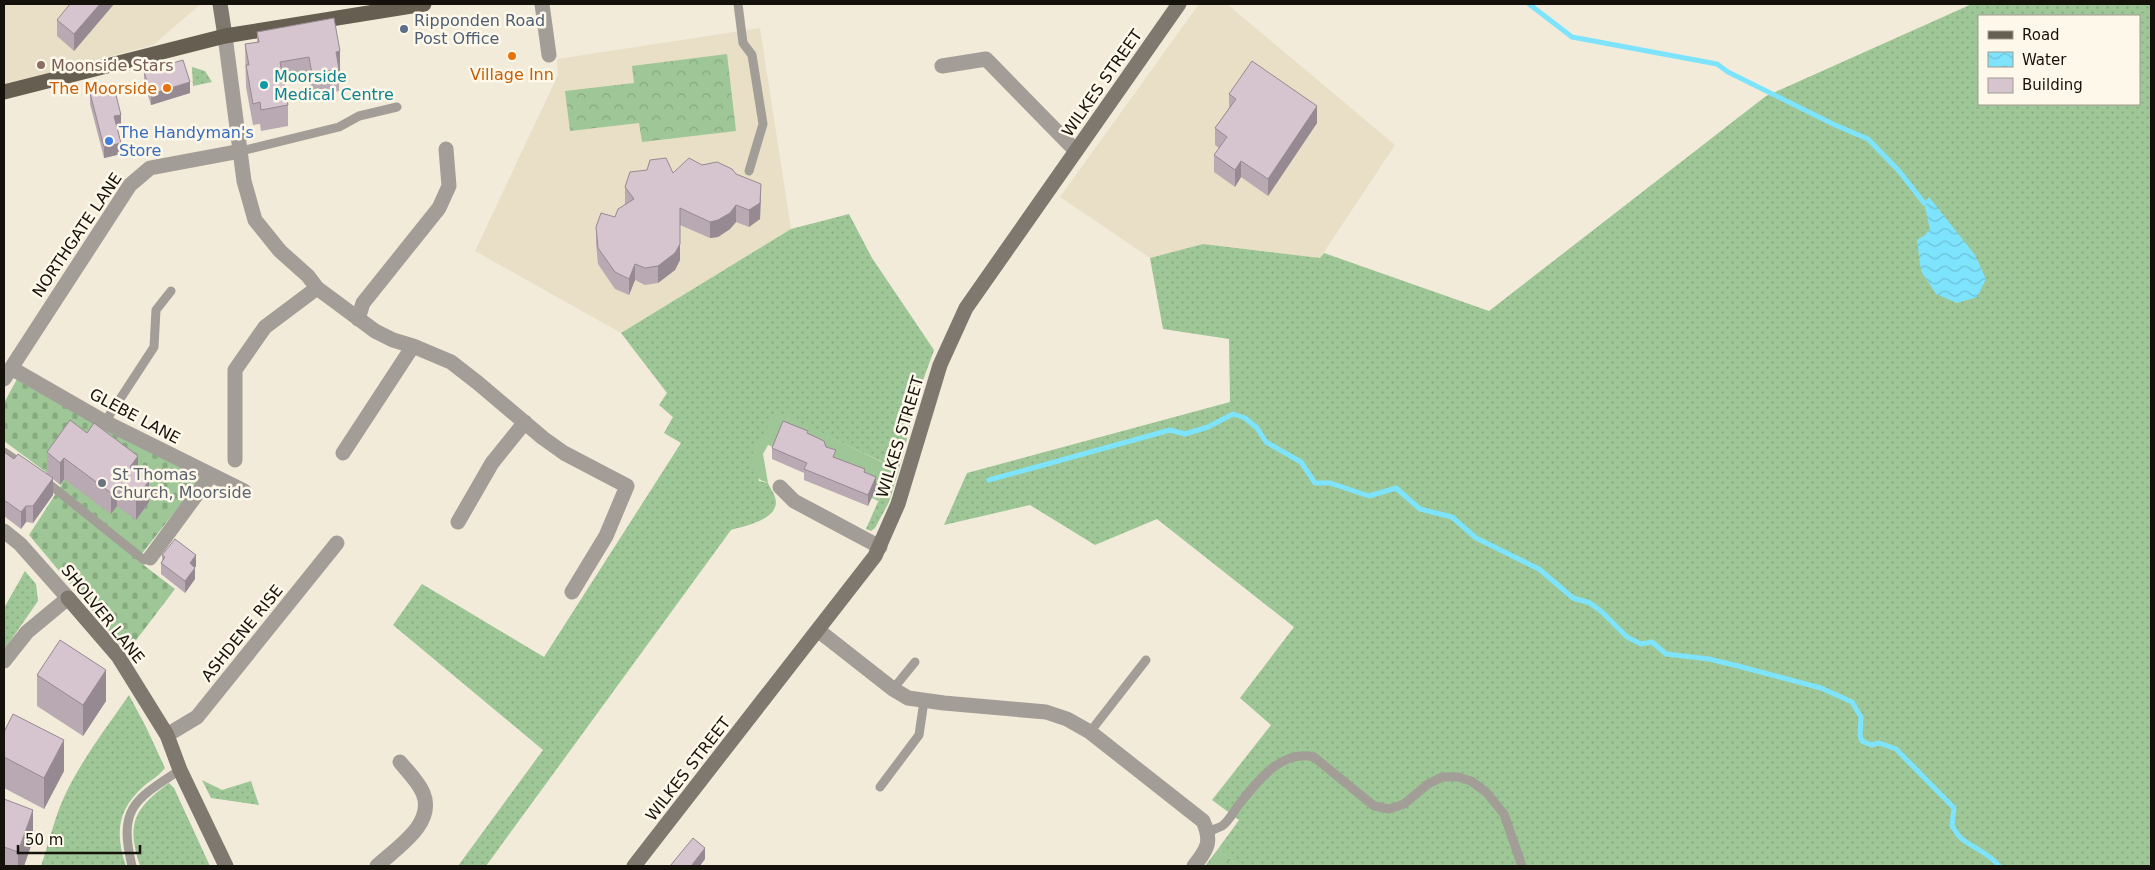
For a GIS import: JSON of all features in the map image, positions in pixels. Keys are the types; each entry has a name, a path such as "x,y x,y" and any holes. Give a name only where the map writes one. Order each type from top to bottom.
{"main road":[{"path":"4,92 225,36 424,4"}],"street":[{"path":"220,4 244,181 255,220 280,251 308,276 316,288 358,318 393,340 451,362 564,453 628,486 600,549 572,592"},
{"path":"542,4 549,55"},
{"name":"WILKES STREET","path":"634,866 819,631 880,547 910,469 940,365 966,308 1179,4"},
{"path":"942,66 986,59 1076,151"},
{"path":"358,318 363,303 373,289 439,208 449,186 446,148"},
{"name":"NORTHGATE LANE","path":"8,373 130,185 150,168 241,151"},
{"path":"235,460 235,370 265,327 316,288"},
{"path":"343,453 413,346"},
{"name":"GLEBE LANE","path":"8,373 244,491"},
{"path":"458,522 492,463 525,422"},
{"path":"150,558 211,474"},
{"path":"780,487 794,501 880,547"},
{"name":"SHOLVER LANE","path":"4,531 20,544 118,656 167,735 180,770 226,866"},
{"name":"ASHDENE RISE","path":"167,735 197,717 337,543"},
{"path":"4,662 27,632 68,598"},
{"path":"819,631 893,689 908,698 1046,712 1068,719 1090,732 1203,820 1208,832 1208,843 1204,854 1194,866"},
{"path":"376,866 418,827 425,814 423,792 400,762"}],"lane":[{"path":"738,4 743,43 752,55 764,124 749,171"},
{"path":"241,151 339,127 359,116 397,107"},
{"path":"105,422 154,347 156,310 172,291"},
{"path":"4,452 42,478 144,560 150,558"},
{"path":"1090,732 1146,660"},
{"path":"893,689 915,662"},
{"path":"880,786 919,735 924,701"},
{"path":"1208,832 1224,825 1251,789 1276,764 1290,756 1303,754 1314,757 1374,806 1388,809 1404,804 1428,784 1442,776 1458,777 1471,781 1486,792 1504,814 1522,866"},
{"path":"132,866 126,843 129,814 144,794 180,770"}],"shaded area":[{"name":"Moonside Stars","path":"4,4 201,4 153,45 4,85"},
{"path":"1199,4 1227,4 1395,145 1320,258 1203,244 1150,258 1060,197"},
{"path":"760,28 791,229 621,333 475,251 558,75 557,59"}],"green space":[{"path":"1972,4 2151,4 2151,866 1239,866 1218,849 1239,820 1212,800 1271,725 1240,698 1294,627 1157,519 1095,545 1030,505 944,525 967,473 1230,402 1229,339 1163,329 1150,258 1203,244 1320,258 1324,253 1489,311 1766,96"},
{"path":"727,54 736,131 642,142 639,123 570,131 565,91 634,83 632,66"},
{"path":"192,67 205,71 212,82 193,86"},
{"path":"849,214 872,258 934,350 917,397 889,502 875,528 871,531 866,529 892,470 889,465 777,412 752,456 759,481 768,483 774,495 776,505 773,511 753,524 731,530 486,866 458,866 543,750 393,625 422,584 544,657 681,443 664,433 673,417 659,405 667,393 621,333 791,229"},
{"path":"17,379 201,478 137,560 175,589 127,652 29,535 62,484 4,441 4,403"},
{"path":"777,411 888,465 892,470 878,501 768,445 763,454 768,483 757,477 751,461 752,456"},
{"path":"25,571 36,584 38,601 4,650 4,608"},
{"path":"129,695 165,768 135,795 124,813 121,823 120,843 126,866 41,866 58,812 75,775"},
{"path":"202,780 222,790 251,781 259,805 211,798"},
{"path":"169,783 174,788 210,866 140,866 134,839 136,818 148,801"},
{"path":"1218,849 1239,866 1205,866"}],"water":[{"path":"1929,197 1975,255 1986,279 1977,297 1957,303 1936,294 1921,271 1917,240 1930,229 1924,203"}],"building":[{"path":"70,4 100,4 74,34 57,20"},
{"path":"334,18 340,51 336,52 339,69 312,74 309,57 280,62 288,105 261,110 260,102 253,104 246,65 249,65 245,44 259,42 257,32"},
{"path":"183,60 190,82 151,94 144,72"},
{"path":"1252,61 1317,106 1268,179 1241,161 1235,170 1214,155 1227,137 1215,128 1236,99 1229,94"},
{"name":"The Handyman's Store","path":"114,87 121,115 114,116 121,143 104,147 90,93"},
{"path":"666,158 673,173 689,158 702,165 717,162 732,169 736,174 761,184 760,203 749,210 736,205 730,213 710,222 680,208 680,244 675,253 658,266 645,268 635,264 629,279 615,272 598,248 596,227 601,213 615,217 618,209 634,199 625,187 630,172 647,170 650,160"},
{"path":"70,420 87,433 94,423 138,456 130,467 149,481 136,498 117,484 111,493 64,458 60,463 47,452"},
{"path":"783,421 808,431 807,433 824,441 826,447 836,450 833,457 865,469 864,472 876,477 868,495 804,469 807,463 772,448"},
{"path":"4,452 14,459 18,454 53,478 33,506 26,506 21,512 4,500"},
{"path":"175,539 196,555 190,563 195,568 185,581 161,563 165,557 162,555"},
{"path":"60,640 106,670 83,705 37,675"},
{"path":"13,714 64,740 44,778 4,757 4,732"},
{"path":"4,799 33,810 18,852 4,847"},
{"path":"693,838 705,848 691,866 670,866"}],"waterway":[{"path":"1529,4 1572,37 1717,64 1728,72 1835,125 1868,139 1899,171 1924,203"},
{"path":"989,480 1170,430 1185,434 1208,427 1233,414 1245,418 1257,428 1266,442 1301,462 1315,483 1330,483 1369,496 1396,488 1420,509 1452,517 1476,538 1539,569 1573,598 1590,603 1627,637 1641,644 1652,642 1666,654 1709,659 1821,688 1852,702 1861,717 1860,736 1862,741 1871,745 1879,743 1896,749 1954,808 1952,826 1959,836 1982,851 1999,866"}],"place":[{"name":"Ripponden Road Post Office","path":"404,29"},
{"name":"Village Inn","path":"512,56"},
{"name":"Moonside Stars","path":"41,65"},
{"name":"Moorside Medical Centre","path":"264,85"},
{"name":"The Moorside","path":"167,88"},
{"name":"The Handyman's Store","path":"109,141"},
{"name":"St Thomas Church, Moorside","path":"102,483"}]}
